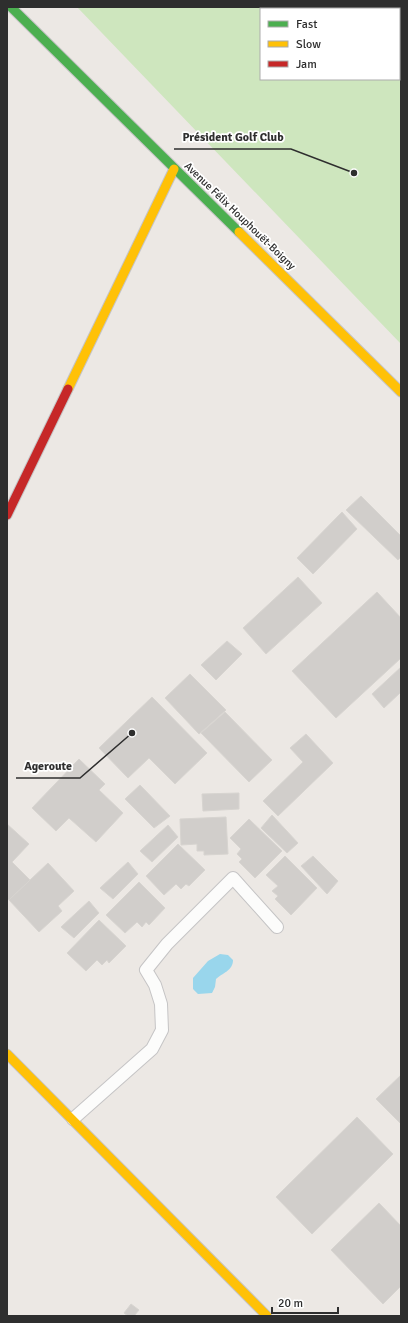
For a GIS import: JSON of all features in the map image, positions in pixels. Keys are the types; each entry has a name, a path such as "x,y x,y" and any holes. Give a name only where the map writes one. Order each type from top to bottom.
{"main road":[{"name":"Avenue Félix Houphouët-Boigny","path":"11,7 401,392"},
{"path":"7,515 174,169"},
{"path":"7,1054 267,1316"}],"lane":[{"path":"73,1119 152,1049 162,1030 161,1004 155,985 146,970 167,944 233,878 278,927"}],"green space":[{"path":"77,7 401,7 401,344"}],"water":[{"path":"220,954 228,955 233,960 233,964 227,971 216,979 215,987 212,993 198,994 193,989 193,978 208,961"}],"building":[{"path":"361,496 401,536 401,557 398,560 346,510"},
{"path":"342,512 357,529 313,574 297,558"},
{"path":"298,577 322,603 266,654 243,628"},
{"path":"377,592 401,618 401,658 336,718 292,671"},
{"path":"227,641 242,654 216,680 201,665"},
{"path":"401,667 401,692 384,708 372,694"},
{"path":"190,674 226,710 199,734 165,698"},
{"path":"152,697 207,753 175,784 149,758 128,778 99,748"},
{"path":"225,712 272,760 249,782 201,733"},
{"path":"306,734 333,763 278,816 263,801 303,762 290,748"},
{"path":"79,759 105,784 99,790 123,813 96,842 69,818 56,831 32,808"},
{"path":"140,785 170,816 154,828 125,799"},
{"path":"239,793 239,809 203,811 202,794"},
{"path":"272,815 298,843 287,853 261,828"},
{"path":"226,817 228,854 204,855 204,851 197,851 197,844 181,845 180,819"},
{"path":"249,819 282,851 255,878 239,862 242,859 237,854 241,849 230,838"},
{"path":"7,824 29,844 12,862 30,880 9,900 7,898"},
{"path":"168,825 178,837 152,862 140,851"},
{"path":"178,844 205,870 189,886 186,884 181,889 176,884 164,895 146,876"},
{"path":"285,856 317,888 291,915 275,899 278,896 272,891 278,886 266,875"},
{"path":"313,856 338,881 327,894 301,866"},
{"path":"128,862 138,874 113,899 100,888"},
{"path":"48,863 74,891 58,906 62,911 39,932 9,900"},
{"path":"139,882 165,908 149,925 146,922 142,927 137,922 125,933 106,915"},
{"path":"89,901 99,913 74,938 61,927"},
{"path":"99,920 126,946 109,963 107,960 102,965 97,960 86,971 67,953"},
{"path":"401,1075 401,1124 376,1099"},
{"path":"357,1117 393,1154 312,1234 276,1197"},
{"path":"379,1203 401,1226 401,1286 383,1304 331,1250"},
{"path":"131,1304 139,1310 134,1316 128,1316 124,1313"}],"traffic: fast":[{"path":"11,7 239,232"}],"traffic: slow":[{"path":"68,389 174,169"},
{"path":"239,232 401,392"},
{"path":"7,1054 267,1316"}],"traffic: jam":[{"path":"7,515 68,389"}],"place":[{"name":"Président Golf Club","path":"354,173"},
{"name":"Ageroute","path":"132,733"}]}
